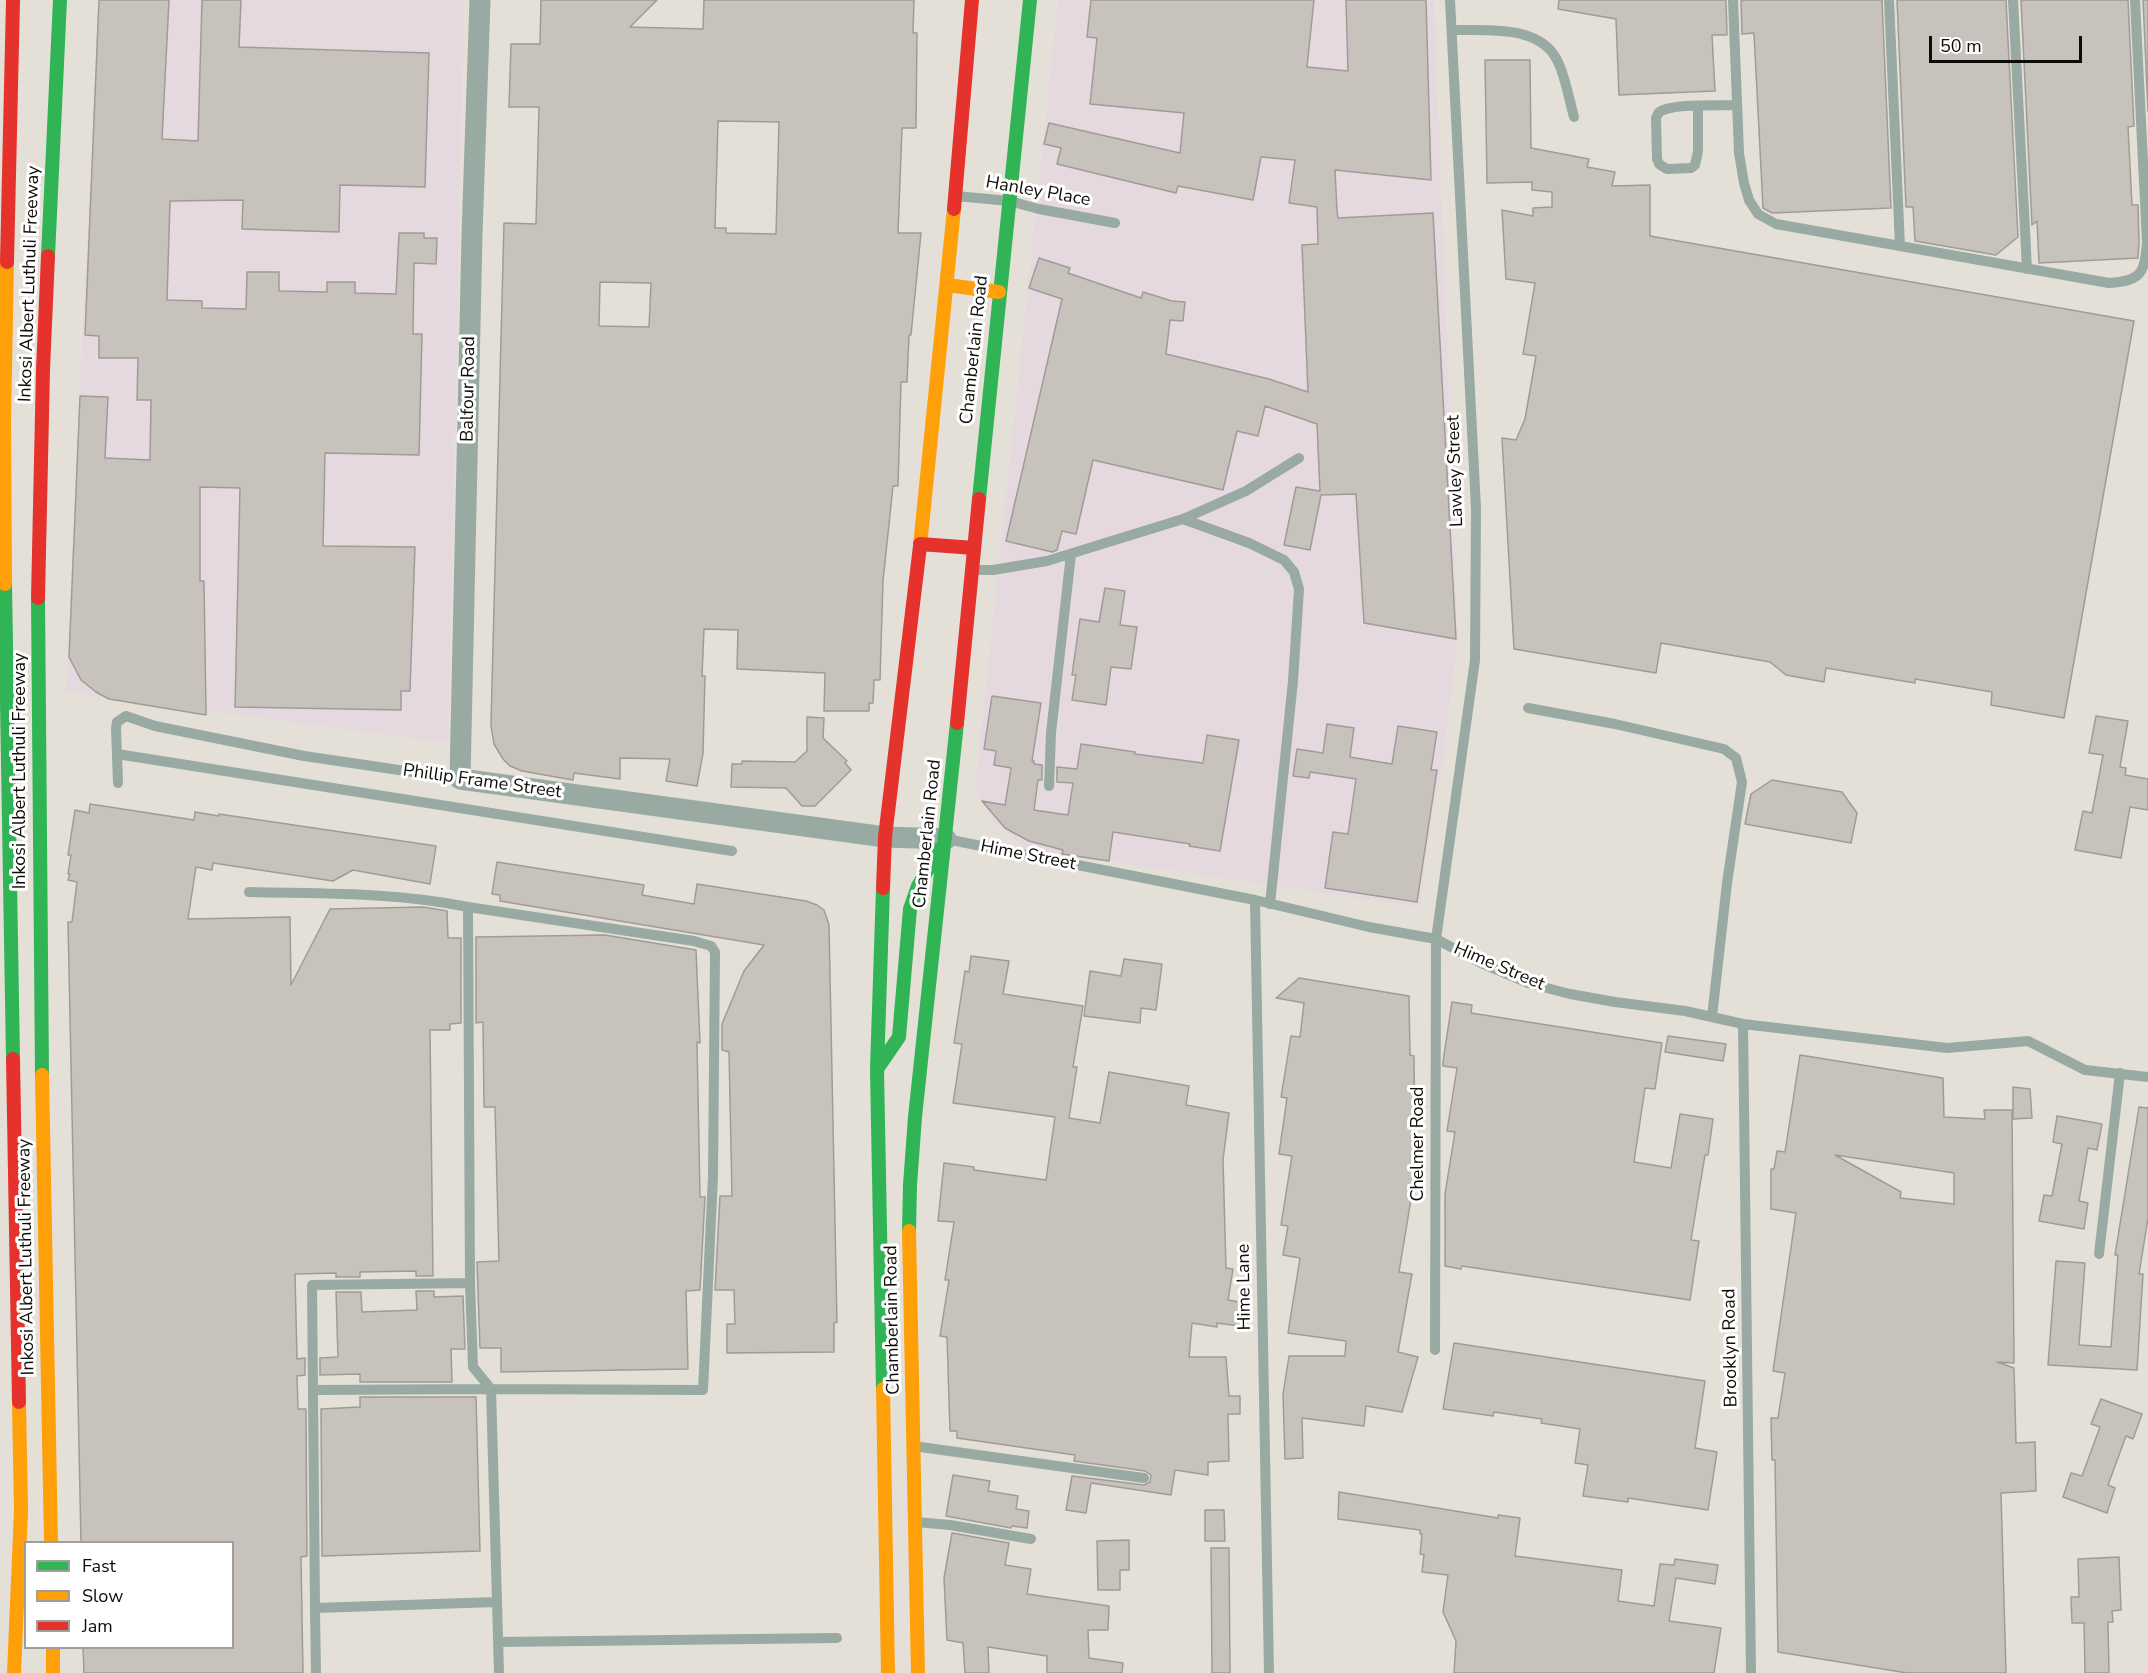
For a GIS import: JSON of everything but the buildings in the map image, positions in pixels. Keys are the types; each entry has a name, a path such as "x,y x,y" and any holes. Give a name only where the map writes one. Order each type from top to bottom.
{"main road":[{"name":"Inkosi Albert Luthuli Freeway","path":"13,0 4,433 21,1511 14,1673"},
{"name":"Inkosi Albert Luthuli Freeway","path":"51,1541 41,1039 38,604 43,369 60,0"},
{"name":"Chamberlain Road","path":"888,1673 887,1118 877,1069 885,837 920,544 947,285 972,0"},
{"name":"Chamberlain Road","path":"918,1673 909,1255 910,1185 915,1117 946,839 1030,0"},
{"path":"947,285 999,292"},
{"path":"920,544 974,548"},
{"path":"877,1069 899,1037 910,909 918,886 946,839"},
{"path":"887,1118 915,1117"},
{"path":"53,1649 53,1673"}],"street":[{"name":"Balfour Road","path":"460,779 471,247 480,0"},
{"name":"Phillip Frame Street","path":"460,779 885,837"},
{"name":"Hime Street","path":"885,837 946,839"}],"lane":[{"name":"Lawley Street","path":"1436,939 1475,660 1476,508 1450,0"},
{"path":"1733,0 1738,153 1749,200 1758,214 1776,224 2109,283 2123,282 2142,271 2147,242 2135,0"},
{"path":"1889,0 1900,246"},
{"path":"2013,0 2027,269"},
{"path":"1452,30 1515,33 1542,42 1558,62 1574,117"},
{"path":"1698,106 1698,151 1695,165 1691,168 1667,169 1662,167 1657,159 1656,118 1659,112 1676,107 1698,106 1737,105"},
{"name":"Hanley Place","path":"955,196 1010,201 1039,209 1115,223"},
{"path":"972,570 993,570 1047,561 1184,519 1255,486 1299,458"},
{"path":"1184,519 1261,548 1284,560 1294,572 1299,589 1293,681 1270,904"},
{"path":"1049,786 1051,733 1071,554"},
{"path":"1528,708 1615,724 1724,749 1736,758 1742,782 1725,895 1712,1017"},
{"name":"Phillip Frame Street","path":"117,754 115,736 117,722 122,717 130,716 155,726 304,756 460,779"},
{"path":"118,783 117,754 732,851"},
{"name":"Hime Street","path":"946,839 1255,900 1369,927 1436,939 1483,964 1528,983 1615,1002 1685,1011 1743,1024 1947,1048 2028,1041 2085,1070 2148,1077"},
{"path":"249,892 428,898 468,907 694,941 711,946 716,952 712,1176 703,1390 313,1390"},
{"name":"Hime Lane","path":"1255,900 1269,1673"},
{"path":"468,907 470,1283 473,1367 491,1389 499,1673"},
{"name":"Chelmer Road","path":"1435,1350 1436,939"},
{"name":"Brooklyn Road","path":"1743,1024 1751,1673"},
{"path":"2099,1254 2120,1073"},
{"path":"316,1673 312,1285 470,1283"},
{"path":"913,1446 1143,1478"},
{"path":"915,1521 1031,1539"},
{"path":"315,1608 496,1602"},
{"path":"498,1642 837,1638"}],"shaded area":[{"path":"98,0 464,0 448,743 66,692"},
{"path":"1058,0 1434,0 1458,639 1420,907 1026,849 994,822 975,791"}],"traffic: fast":[{"path":"48,256 60,0"},
{"path":"979,499 1030,0"},
{"path":"5,584 13,1059"},
{"path":"38,598 42,1075"},
{"path":"909,1231 915,1117 957,723"},
{"path":"877,1069 899,1037 910,909 918,886 940,849"},
{"path":"883,888 877,1069 883,1389"}],"traffic: slow":[{"path":"920,546 954,209"},
{"path":"5,584 4,421 7,262"},
{"path":"947,285 999,292"},
{"path":"42,1075 51,1541"},
{"path":"909,1231 918,1673"},
{"path":"883,1389 888,1673"},
{"path":"14,1673 21,1511 19,1402"},
{"path":"53,1649 53,1673"}],"traffic: jam":[{"path":"7,262 13,0"},
{"path":"954,209 972,0"},
{"path":"38,598 48,256"},
{"path":"957,723 979,499"},
{"path":"920,544 974,548"},
{"path":"883,888 885,837 920,546"},
{"path":"13,1059 19,1402"}]}
